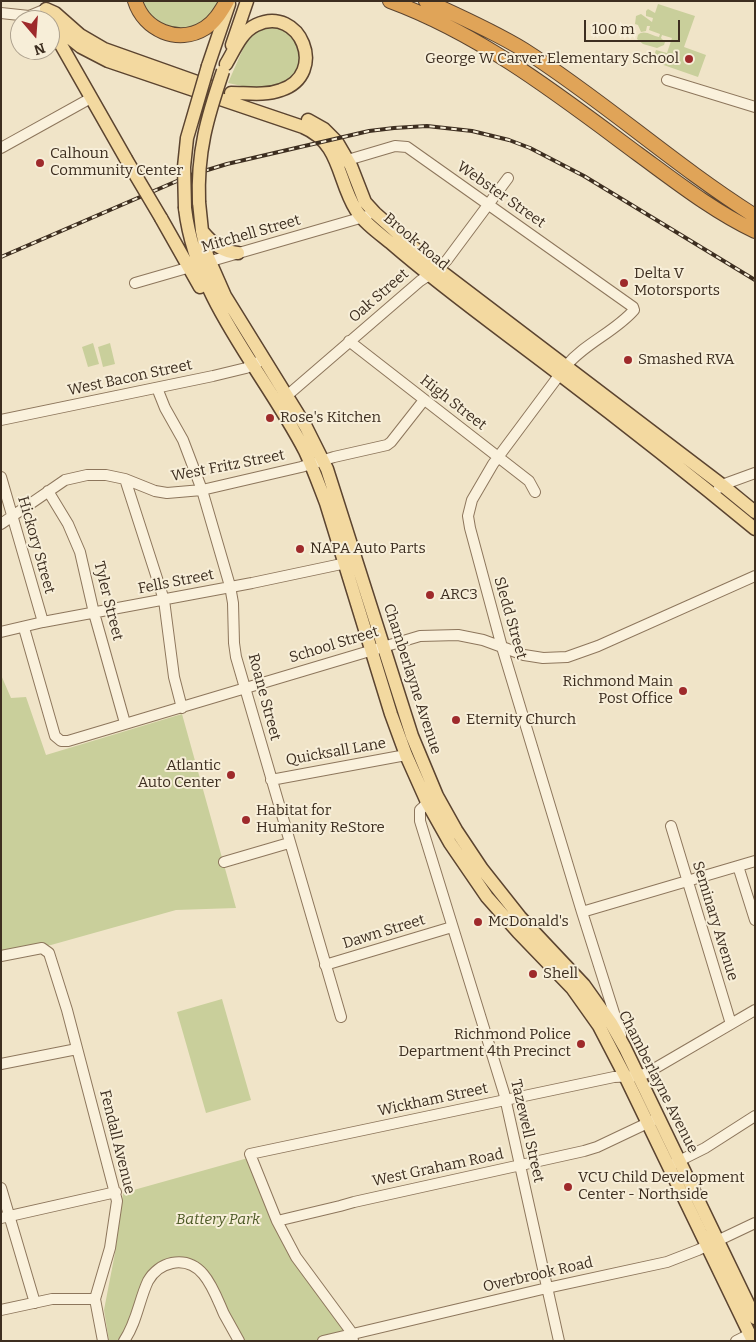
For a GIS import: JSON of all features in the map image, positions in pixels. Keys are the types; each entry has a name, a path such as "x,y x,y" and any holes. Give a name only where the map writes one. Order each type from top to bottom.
{"highway":[{"path":"135,1 138,11 148,24 162,32 177,36 191,34 204,29 216,19 228,1"},
{"path":"390,1 442,24 517,66 689,191 755,232"},
{"path":"426,1 487,28 524,50 560,74 710,186 755,216"},
{"path":"450,1 487,28"}],"main road":[{"name":"Chamberlayne Avenue","path":"228,1 187,138 184,168 185,208 190,240 215,312 258,362"},
{"name":"Chamberlayne Avenue","path":"199,265 202,231 198,170 202,140 208,114 247,1"},
{"name":"Brook Road","path":"60,18 80,35 104,49 309,120 318,125 334,138 343,162 364,202 433,272"},
{"path":"224,68 245,34 261,23 279,22 289,26 298,34 305,47 306,54 303,71 295,83 287,88 275,92 231,93"},
{"name":"Brook Road","path":"60,28 81,47 108,60 309,130 319,136 343,162 352,202 361,217 563,370 722,485 755,512"},
{"name":"Chamberlayne Avenue","path":"60,40 91,98 161,218 230,307 258,362 335,491 370,650 406,755 432,799"},
{"path":"202,231 220,248 238,253"},
{"name":"Brook Road","path":"563,370 755,529"},
{"name":"Chamberlayne Avenue","path":"351,562 384,646 432,799 450,843 487,897 518,932 568,984 611,1022 639,1076 653,1120"},
{"name":"Chamberlayne Avenue","path":"589,1001 604,1036 625,1076 653,1120 713,1243 755,1318"},
{"name":"Chamberlayne Avenue","path":"713,1243 752,1337"}],"street":[{"path":"667,80 755,107"},
{"path":"2,145 91,98"},
{"name":"Webster Street","path":"343,162 387,148 403,146 489,204 634,307 634,310"},
{"name":"Oak Street","path":"282,400 447,260 508,178"},
{"name":"Mitchell Street","path":"135,283 375,213"},
{"name":"Sledd Street","path":"625,1048 502,647 468,516 472,500 498,457 563,370 575,356 626,320 634,310"},
{"name":"High Street","path":"349,342 529,481 535,492"},
{"name":"West Bacon Street","path":"1,420 233,372 258,362"},
{"name":"Roane Street","path":"157,388 165,408 184,440 202,490 230,586 233,603 234,644 244,688 341,1017"},
{"name":"West Fritz Street","path":"1,524 65,480 87,475 126,478 155,491 167,493 202,490 389,444 424,400"},
{"path":"712,494 722,485 755,473"},
{"name":"Hickory Street","path":"1,477 43,622"},
{"path":"126,478 164,600 174,677 182,708"},
{"name":"Tyler Street","path":"48,491 68,524 80,552 94,613 125,723"},
{"name":"Fells Street","path":"1,632 43,622 164,600 351,562"},
{"name":"School Street","path":"24,628 55,736 61,741 68,741 412,638 447,634 470,637 524,655 559,658 574,655 755,576"},
{"name":"Quicksall Lane","path":"271,780 406,755"},
{"name":"Tazewell Street","path":"432,799 420,810 419,818 506,1100 559,1341"},
{"name":"Seminary Avenue","path":"671,826 731,1024"},
{"path":"224,862 289,843"},
{"path":"582,912 755,861"},
{"path":"738,866 755,920"},
{"name":"Dawn Street","path":"325,965 452,927"},
{"name":"Fendall Avenue","path":"1,956 42,948 49,953 116,1192 117,1201 110,1248 95,1299 103,1341"},
{"path":"589,1001 601,991 605,984"},
{"name":"Wickham Street","path":"277,1221 250,1154 625,1076 639,1076 755,1010"},
{"path":"1,1064 77,1049"},
{"path":"674,1164 705,1148 755,1116"},
{"name":"West Graham Road","path":"277,1221 590,1150 653,1120"},
{"path":"1,1188 5,1217 35,1303"},
{"path":"5,1217 116,1192"},
{"path":"277,1221 296,1257 352,1337"},
{"name":"Overbrook Road","path":"323,1341 352,1337 547,1288 667,1262 755,1223"},
{"path":"124,1341 135,1320 149,1280 160,1268 179,1262 196,1268 207,1278 239,1341"},
{"path":"1,1310 52,1299 95,1299"},
{"path":"736,1341 752,1337"}],"green space":[{"path":"139,1 219,1 209,18 182,31 155,24"},
{"path":"658,4 695,16 684,47 706,55 698,77 652,61 656,50 667,53 672,38 662,35 661,38 665,42 664,45 657,48 643,44 637,39 640,33 648,33 659,37 660,34 649,30 650,26 647,26 646,31 641,32 638,25 635,24 636,16 641,14 652,22 653,18 646,16 646,11 648,9 655,13"},
{"path":"279,27 295,36 302,58 295,76 278,88 242,88 242,86 228,83 246,42 257,32 256,30"},
{"path":"93,343 99,364 88,367 82,347"},
{"path":"110,343 115,364 103,367 98,347"},
{"path":"1,675 11,698 26,697 46,755 182,714 236,908 176,910 51,945 1,951"},
{"path":"222,999 251,1100 206,1113 177,1012"},
{"name":"Battery Park","path":"248,1158 275,1224 343,1327 349,1341 243,1341 204,1272 165,1263 120,1341 109,1341 104,1310 115,1253 123,1193"}],"railway":[{"path":"1,257 191,175 227,164 369,131 427,126 472,131 509,140 530,148 584,176 755,280"}],"place":[{"name":"George W Carver Elementary School","path":"689,59"},
{"name":"Calhoun Community Center","path":"40,163"},
{"name":"Delta V Motorsports","path":"624,283"},
{"name":"Smashed RVA","path":"628,360"},
{"name":"Rose's Kitchen","path":"270,418"},
{"name":"NAPA Auto Parts","path":"300,549"},
{"name":"ARC3","path":"430,595"},
{"name":"Richmond Main Post Office","path":"683,691"},
{"name":"Eternity Church","path":"456,720"},
{"name":"Atlantic Auto Center","path":"231,775"},
{"name":"Habitat for Humanity ReStore","path":"246,820"},
{"name":"McDonald's","path":"478,922"},
{"name":"Shell","path":"533,974"},
{"name":"Richmond Police Department 4th Precinct","path":"581,1044"},
{"name":"VCU Child Development Center - Northside","path":"568,1187"}]}
